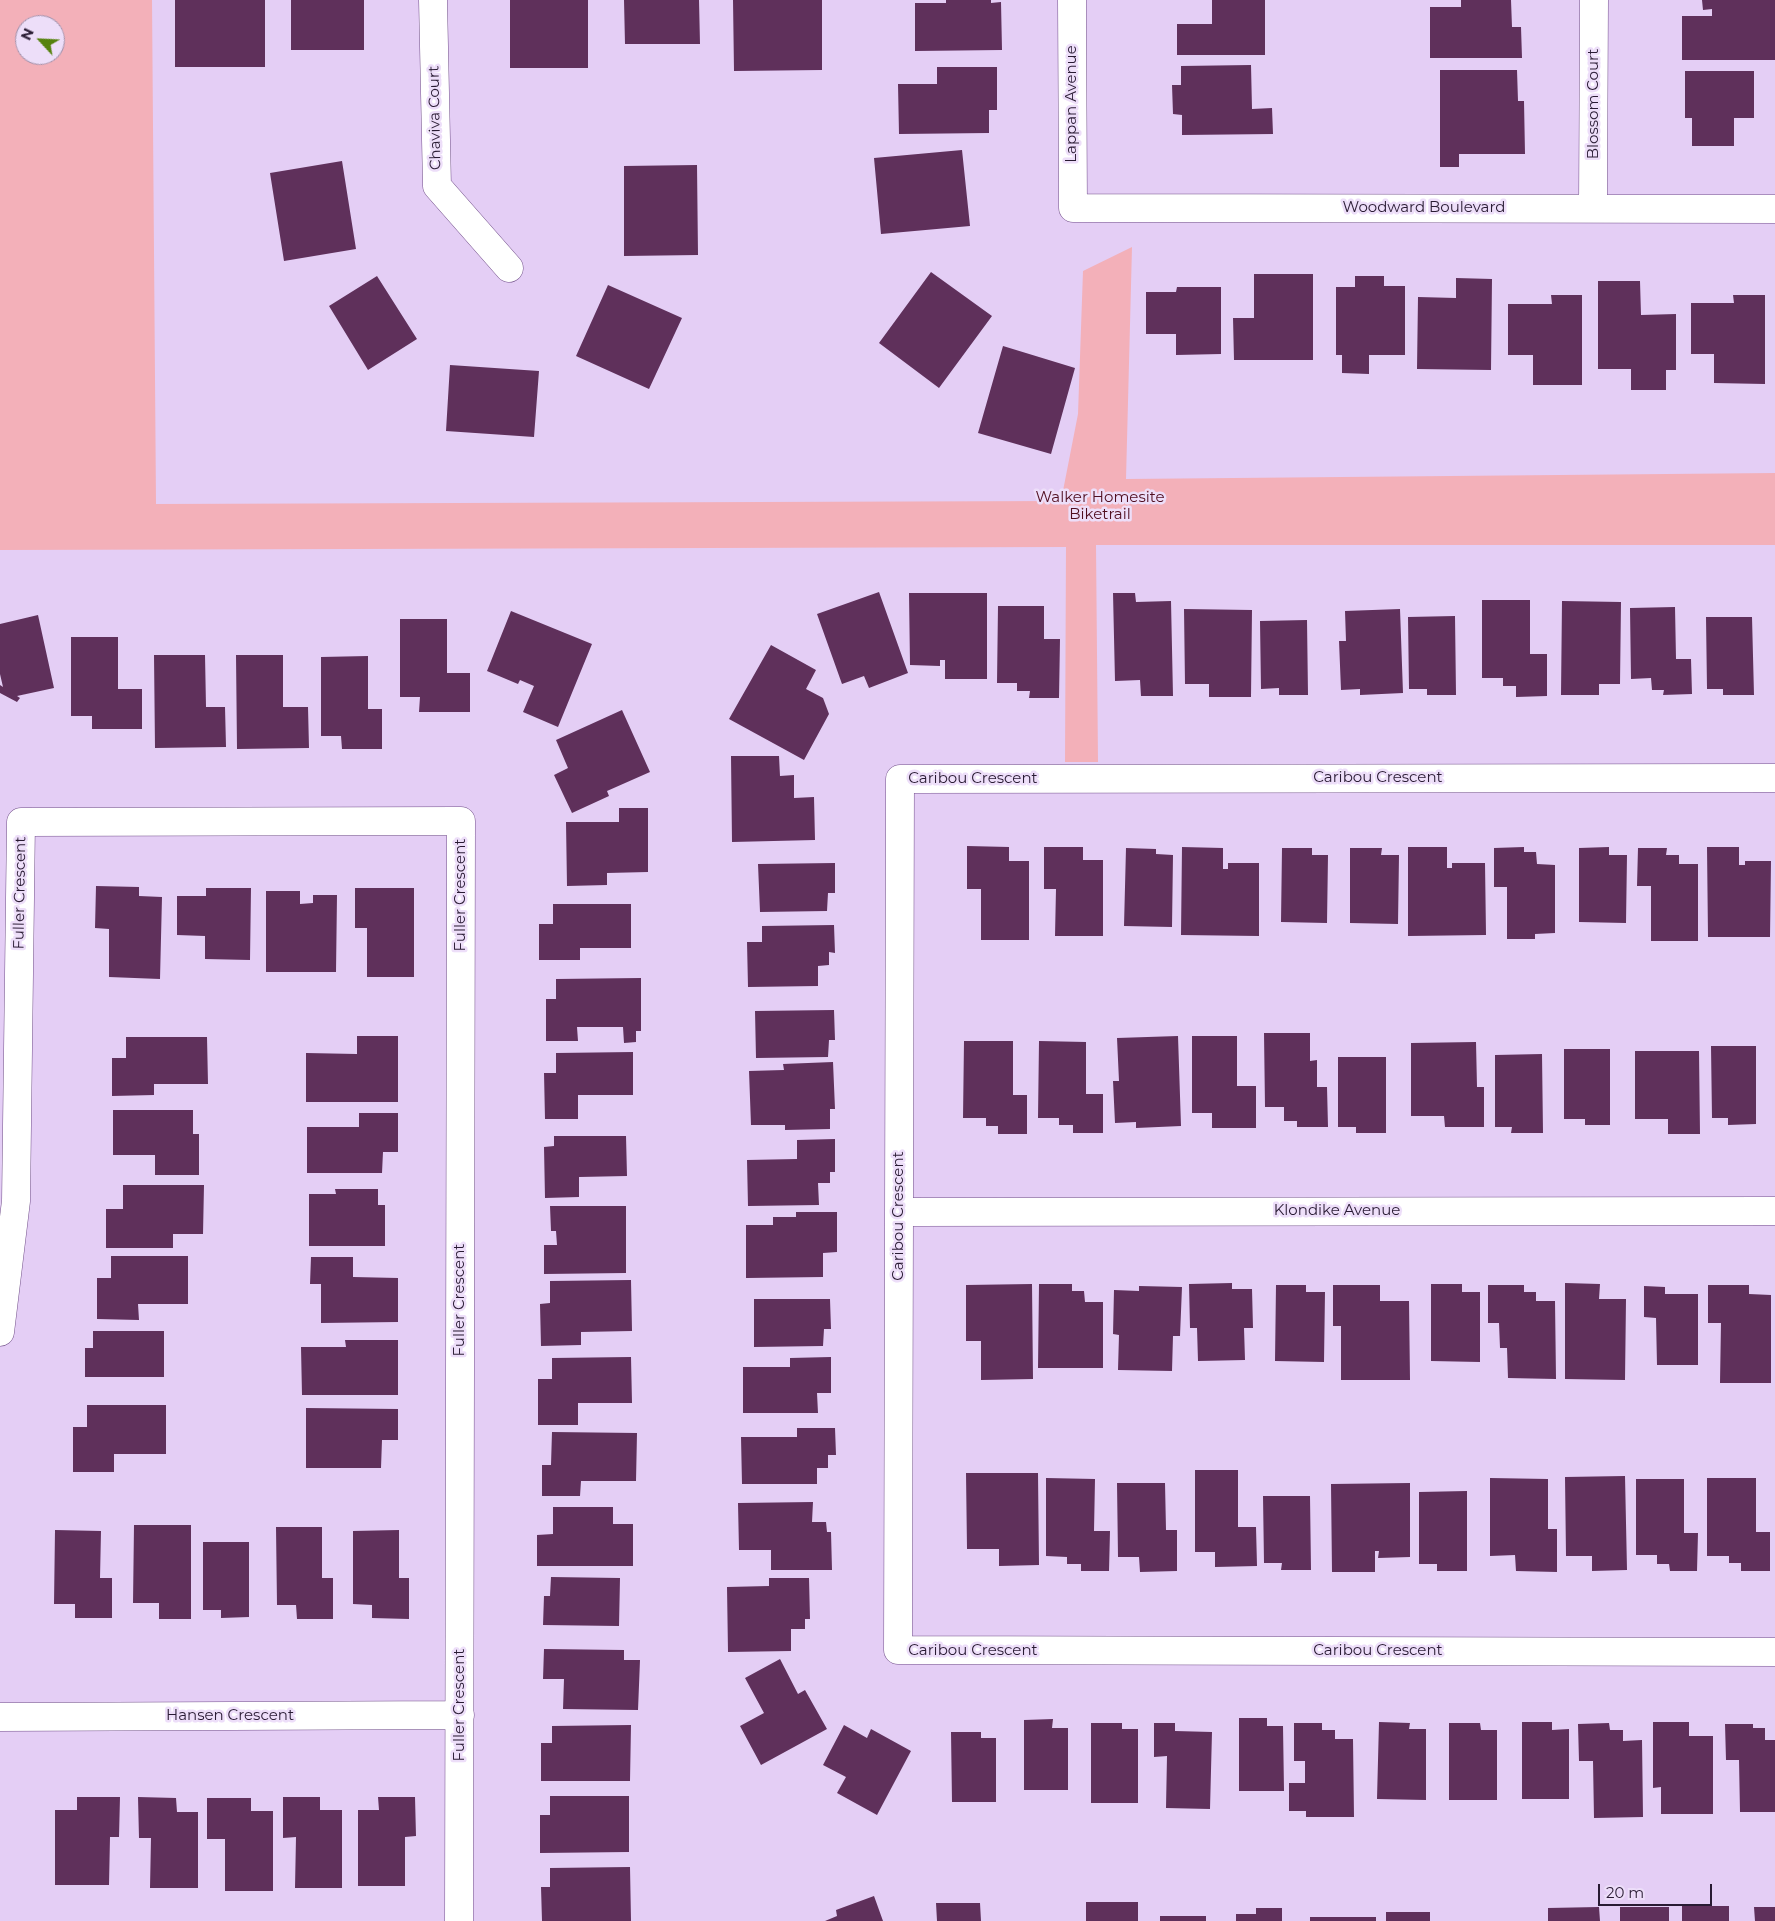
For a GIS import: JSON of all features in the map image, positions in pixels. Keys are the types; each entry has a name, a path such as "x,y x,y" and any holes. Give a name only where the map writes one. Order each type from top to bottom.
{"street":[{"name":"Chaviva Court","path":"433,0 437,186 509,268"},
{"name":"Lappan Avenue","path":"1072,0 1073,208"},
{"name":"Blossom Court","path":"1593,208 1594,0"},
{"name":"Woodward Boulevard","path":"1073,208 1775,209"},
{"name":"Caribou Crescent","path":"1775,778 900,779 898,1650 1775,1652"},
{"name":"Fuller Crescent","path":"0,1332 16,1201 21,822 461,821 459,1921"},
{"name":"Klondike Avenue","path":"899,1212 1775,1211"},
{"name":"Hansen Crescent","path":"0,1716 460,1715"}],"green space":[{"name":"Walker Homesite Biketrail","path":"0,0 152,0 156,504 1061,501 1078,414 1083,271 1132,247 1126,479 1775,473 1775,545 1096,545 1098,762 1065,762 1066,547 0,550"}],"building":[{"path":"175,0 265,0 265,67 175,67"},
{"path":"291,0 364,0 364,50 291,50"},
{"path":"510,0 588,0 588,68 510,68"},
{"path":"624,0 699,0 700,44 625,44"},
{"path":"733,0 822,0 822,70 734,71"},
{"path":"946,0 991,0 991,3 1001,2 1002,50 915,51 915,3 946,3"},
{"path":"1212,0 1265,0 1265,55 1177,55 1177,24 1212,24"},
{"path":"1461,0 1511,0 1512,27 1521,27 1522,58 1430,58 1430,7 1461,7"},
{"path":"1702,0 1775,0 1775,60 1682,60 1682,16 1712,16 1712,9 1703,10"},
{"path":"1251,65 1252,109 1272,108 1273,134 1182,135 1182,115 1173,114 1172,85 1181,85 1181,66"},
{"path":"937,67 997,67 997,110 989,110 989,133 899,134 898,84 937,84"},
{"path":"1440,70 1517,70 1518,101 1524,101 1525,154 1459,154 1459,167 1440,167"},
{"path":"1685,71 1754,71 1754,118 1734,118 1734,146 1692,146 1692,118 1685,118"},
{"path":"962,150 970,226 881,234 874,158"},
{"path":"342,161 356,249 284,261 270,173"},
{"path":"697,165 698,255 624,256 624,166"},
{"path":"931,272 992,316 939,388 879,343"},
{"path":"1254,274 1313,274 1313,360 1234,360 1233,318 1254,318"},
{"path":"377,276 417,339 368,370 329,306"},
{"path":"1355,276 1384,276 1384,286 1405,286 1405,355 1369,355 1369,374 1342,373 1342,355 1336,355 1336,287 1355,287"},
{"path":"1456,278 1492,279 1491,370 1417,369 1418,297 1456,298"},
{"path":"1598,281 1640,281 1641,315 1676,314 1676,370 1666,370 1666,390 1631,390 1631,369 1598,369"},
{"path":"608,285 682,318 649,389 576,356"},
{"path":"1177,287 1221,287 1221,354 1176,355 1176,334 1146,334 1146,292 1176,292"},
{"path":"1551,295 1582,295 1582,385 1533,385 1533,355 1508,355 1508,304 1552,304"},
{"path":"1733,295 1765,295 1765,384 1714,383 1714,354 1691,354 1691,303 1734,303"},
{"path":"1003,346 1075,368 1051,454 978,433"},
{"path":"450,365 539,371 534,437 446,431"},
{"path":"879,592 908,673 869,688 864,676 842,684 817,614"},
{"path":"909,593 987,593 987,679 945,679 945,660 940,660 940,666 910,665"},
{"path":"1113,593 1135,593 1136,602 1171,601 1173,696 1141,696 1140,680 1115,681"},
{"path":"1482,600 1530,600 1530,654 1547,654 1547,696 1516,697 1516,686 1503,686 1503,678 1482,678"},
{"path":"1562,601 1621,602 1620,684 1599,684 1599,695 1561,695"},
{"path":"998,606 1044,606 1044,639 1060,639 1059,698 1029,698 1030,691 1017,691 1017,683 997,683"},
{"path":"1675,607 1676,659 1691,659 1692,694 1663,695 1664,690 1652,690 1651,678 1631,679 1630,608"},
{"path":"1184,609 1252,610 1251,697 1209,697 1209,684 1185,684"},
{"path":"1400,609 1403,693 1360,695 1360,689 1341,690 1339,641 1346,641 1345,611"},
{"path":"511,611 592,644 558,727 523,712 534,686 520,680 518,684 487,671"},
{"path":"38,615 54,688 17,696 20,698 17,702 0,693 0,685 3,687 0,674 0,624"},
{"path":"1455,616 1456,695 1427,695 1427,689 1409,689 1408,617"},
{"path":"1706,617 1752,617 1754,695 1723,695 1723,689 1707,689"},
{"path":"400,619 447,619 447,673 470,673 470,712 419,712 420,697 400,697"},
{"path":"1307,620 1308,695 1279,695 1279,688 1261,689 1260,621"},
{"path":"71,637 118,637 118,689 142,689 142,729 92,729 92,716 71,716"},
{"path":"771,645 816,670 806,689 823,698 829,714 804,760 729,719"},
{"path":"154,655 205,655 206,707 225,707 226,747 155,748"},
{"path":"236,655 283,655 283,707 308,707 309,748 237,749"},
{"path":"368,656 368,709 382,709 382,749 342,749 341,736 321,736 321,657"},
{"path":"622,710 650,772 607,791 609,796 572,813 554,775 568,768 556,740"},
{"path":"731,756 779,756 780,776 794,775 794,798 814,797 815,840 732,842"},
{"path":"619,808 648,808 648,872 607,873 607,885 567,886 566,822 619,822"},
{"path":"967,846 1009,847 1009,861 1029,861 1029,940 981,940 981,889 967,889"},
{"path":"1044,847 1083,847 1083,860 1103,860 1103,936 1055,936 1056,889 1044,889"},
{"path":"1182,847 1223,848 1223,869 1228,869 1228,863 1259,863 1259,936 1181,935"},
{"path":"1408,847 1447,847 1447,868 1452,868 1452,863 1485,863 1486,935 1408,936"},
{"path":"1524,847 1524,852 1536,852 1537,864 1555,865 1555,933 1535,934 1535,939 1507,939 1507,887 1494,887 1494,848"},
{"path":"1609,847 1609,855 1627,855 1626,923 1579,922 1579,848"},
{"path":"1707,847 1739,847 1739,865 1745,865 1745,861 1771,861 1770,937 1708,937"},
{"path":"1126,848 1156,849 1156,854 1173,855 1172,927 1124,926"},
{"path":"1282,848 1312,848 1312,855 1328,855 1327,923 1281,922"},
{"path":"1350,848 1382,848 1381,855 1399,855 1398,924 1350,923"},
{"path":"1638,848 1667,848 1666,855 1679,855 1679,864 1698,864 1698,941 1651,941 1651,886 1637,886"},
{"path":"835,863 835,893 828,893 827,911 760,912 758,864"},
{"path":"96,886 139,887 139,896 162,897 160,979 109,977 109,929 95,928"},
{"path":"206,888 251,888 250,960 205,959 205,936 177,935 177,896 206,896"},
{"path":"355,888 414,888 414,977 367,977 367,928 355,928"},
{"path":"266,891 300,891 300,904 313,903 313,895 337,895 336,972 266,972"},
{"path":"553,904 631,904 631,948 580,948 580,960 539,960 539,924 553,924"},
{"path":"834,925 835,953 829,952 829,965 818,966 818,986 748,987 747,942 762,942 762,926"},
{"path":"641,978 641,1031 636,1031 636,1042 624,1043 623,1027 577,1027 578,1041 546,1041 546,999 556,999 556,979"},
{"path":"834,1010 835,1040 829,1040 828,1057 756,1058 755,1011"},
{"path":"1264,1033 1310,1033 1310,1061 1317,1060 1317,1087 1327,1087 1328,1127 1297,1127 1297,1121 1284,1121 1284,1107 1265,1107"},
{"path":"357,1036 398,1036 398,1102 306,1102 306,1053 357,1054"},
{"path":"1178,1036 1181,1126 1136,1128 1136,1122 1115,1123 1113,1081 1119,1081 1117,1038"},
{"path":"1192,1036 1237,1036 1237,1086 1256,1086 1256,1128 1212,1128 1212,1113 1192,1113"},
{"path":"126,1037 207,1037 208,1084 154,1084 154,1095 112,1096 112,1058 126,1058"},
{"path":"964,1041 1013,1041 1013,1095 1027,1095 1027,1134 998,1134 998,1126 986,1126 986,1118 963,1118"},
{"path":"1039,1041 1086,1042 1086,1094 1103,1094 1103,1133 1073,1133 1073,1125 1059,1125 1059,1118 1038,1118"},
{"path":"1476,1042 1477,1087 1484,1087 1484,1127 1445,1127 1444,1116 1411,1116 1411,1043"},
{"path":"1711,1046 1756,1046 1756,1124 1728,1125 1728,1118 1712,1118"},
{"path":"1564,1049 1610,1049 1610,1125 1585,1125 1585,1119 1564,1119"},
{"path":"1635,1051 1699,1051 1700,1134 1668,1134 1668,1119 1635,1119"},
{"path":"633,1052 633,1095 578,1095 578,1119 545,1119 544,1073 556,1073 556,1053"},
{"path":"1542,1054 1543,1133 1511,1133 1512,1127 1495,1127 1495,1055"},
{"path":"1338,1057 1386,1057 1386,1133 1356,1133 1356,1127 1338,1127"},
{"path":"833,1062 835,1109 830,1109 830,1129 785,1130 785,1125 751,1125 749,1071 784,1070 783,1064"},
{"path":"113,1110 193,1110 193,1134 199,1134 199,1175 155,1175 155,1155 113,1155"},
{"path":"359,1113 398,1113 398,1152 383,1152 382,1173 307,1173 307,1127 359,1127"},
{"path":"554,1136 626,1136 627,1176 579,1177 579,1197 545,1198 544,1147 554,1146"},
{"path":"835,1139 835,1172 830,1172 830,1183 818,1183 819,1205 748,1206 747,1160 797,1159 797,1140"},
{"path":"123,1185 204,1185 203,1234 173,1234 173,1248 106,1248 106,1209 123,1209"},
{"path":"335,1189 378,1189 378,1205 385,1205 385,1246 309,1246 309,1194 336,1194"},
{"path":"550,1206 626,1206 626,1273 544,1274 544,1245 557,1245 556,1231 551,1231"},
{"path":"796,1212 837,1212 837,1252 823,1253 823,1277 746,1278 746,1225 773,1225 773,1217 796,1217"},
{"path":"111,1256 188,1256 188,1304 138,1304 139,1320 97,1319 97,1278 111,1278"},
{"path":"311,1257 353,1257 353,1277 398,1278 398,1322 321,1323 321,1284 310,1284"},
{"path":"631,1280 632,1331 581,1332 581,1345 541,1346 540,1304 550,1303 550,1281"},
{"path":"1232,1283 1232,1289 1252,1289 1253,1328 1244,1328 1245,1360 1198,1361 1197,1328 1190,1328 1189,1284"},
{"path":"1565,1283 1600,1284 1599,1299 1626,1299 1625,1380 1565,1379"},
{"path":"1032,1284 1033,1379 981,1380 981,1341 966,1341 966,1285"},
{"path":"1039,1284 1072,1284 1072,1291 1084,1291 1085,1302 1103,1302 1103,1368 1038,1368"},
{"path":"1431,1284 1462,1284 1462,1292 1480,1292 1480,1362 1431,1361"},
{"path":"1276,1285 1306,1285 1306,1292 1325,1292 1324,1362 1275,1361"},
{"path":"1333,1285 1380,1285 1380,1301 1409,1301 1410,1380 1341,1380 1341,1326 1333,1326"},
{"path":"1488,1285 1524,1285 1524,1292 1536,1292 1536,1301 1555,1301 1556,1379 1508,1378 1507,1348 1500,1348 1499,1323 1488,1323"},
{"path":"1708,1285 1749,1285 1749,1294 1771,1295 1771,1383 1720,1383 1721,1323 1708,1323"},
{"path":"1139,1286 1182,1287 1180,1336 1173,1336 1172,1371 1118,1370 1119,1335 1113,1334 1114,1290 1139,1291"},
{"path":"1644,1286 1665,1287 1665,1294 1698,1294 1698,1365 1657,1365 1656,1318 1644,1317"},
{"path":"754,1299 830,1299 831,1329 824,1329 823,1346 754,1347"},
{"path":"93,1331 164,1331 164,1377 85,1377 85,1348 93,1348"},
{"path":"345,1340 398,1340 398,1395 302,1395 301,1347 346,1347"},
{"path":"631,1357 632,1403 578,1403 578,1425 538,1425 538,1379 552,1379 552,1358"},
{"path":"831,1357 831,1393 817,1393 818,1413 743,1413 743,1367 790,1367 790,1358"},
{"path":"87,1405 166,1405 166,1454 114,1454 114,1472 73,1472 73,1427 87,1427"},
{"path":"306,1408 398,1409 398,1440 382,1440 381,1468 306,1468"},
{"path":"797,1428 835,1428 836,1455 828,1455 828,1468 817,1468 817,1484 742,1484 741,1437 797,1437"},
{"path":"552,1432 637,1433 636,1481 581,1481 580,1496 542,1496 542,1465 551,1465"},
{"path":"1195,1470 1238,1470 1238,1527 1256,1527 1257,1566 1215,1567 1215,1552 1195,1552"},
{"path":"966,1473 1038,1473 1039,1565 999,1566 999,1549 967,1549"},
{"path":"1625,1476 1627,1570 1592,1571 1592,1556 1566,1556 1565,1477"},
{"path":"1046,1478 1095,1479 1094,1531 1110,1531 1109,1571 1081,1571 1081,1564 1067,1564 1067,1557 1046,1556"},
{"path":"1490,1478 1548,1479 1548,1529 1557,1529 1557,1572 1516,1571 1515,1555 1490,1556"},
{"path":"1707,1478 1756,1478 1756,1532 1770,1532 1770,1571 1741,1571 1741,1563 1729,1563 1729,1556 1707,1556"},
{"path":"1636,1479 1684,1479 1684,1533 1698,1533 1697,1571 1670,1571 1669,1564 1657,1564 1657,1555 1636,1555"},
{"path":"1117,1483 1165,1483 1166,1530 1177,1530 1177,1571 1140,1572 1139,1557 1118,1557"},
{"path":"1410,1483 1410,1557 1378,1558 1379,1551 1375,1551 1375,1572 1332,1572 1331,1484"},
{"path":"1467,1491 1467,1571 1437,1571 1437,1564 1419,1564 1419,1492"},
{"path":"1263,1496 1310,1496 1311,1570 1281,1570 1282,1563 1264,1563"},
{"path":"813,1502 812,1522 826,1522 827,1532 831,1532 832,1570 771,1570 771,1550 739,1550 738,1503"},
{"path":"553,1507 613,1507 613,1524 633,1524 633,1566 537,1566 537,1535 553,1534"},
{"path":"134,1525 191,1525 191,1619 159,1619 159,1603 133,1603"},
{"path":"276,1527 322,1527 322,1578 333,1578 333,1619 297,1619 296,1605 277,1605"},
{"path":"55,1530 101,1531 100,1578 112,1578 112,1618 75,1618 75,1604 54,1604"},
{"path":"399,1530 399,1578 409,1578 409,1619 372,1618 372,1605 353,1604 353,1531"},
{"path":"203,1542 249,1542 249,1617 221,1618 221,1610 203,1610"},
{"path":"551,1577 620,1578 619,1626 543,1625 544,1596 550,1596"},
{"path":"769,1578 809,1578 810,1619 805,1619 805,1629 791,1629 791,1651 728,1652 727,1587 769,1586"},
{"path":"544,1649 624,1650 624,1660 640,1660 638,1710 563,1709 564,1679 543,1679"},
{"path":"780,1659 798,1694 805,1690 827,1729 761,1765 740,1726 764,1713 745,1678"},
{"path":"1239,1718 1267,1718 1267,1726 1283,1726 1284,1791 1239,1791"},
{"path":"1053,1719 1052,1728 1068,1728 1068,1790 1024,1790 1024,1720"},
{"path":"1379,1722 1410,1723 1409,1729 1426,1729 1426,1800 1377,1799"},
{"path":"1522,1722 1552,1722 1552,1730 1569,1729 1569,1799 1522,1799"},
{"path":"1653,1722 1689,1722 1689,1736 1713,1736 1713,1814 1661,1814 1661,1787 1653,1788"},
{"path":"1091,1723 1122,1723 1122,1729 1138,1729 1138,1803 1091,1803"},
{"path":"1154,1723 1175,1723 1175,1731 1212,1732 1210,1809 1166,1808 1167,1756 1154,1757"},
{"path":"1294,1723 1322,1723 1322,1730 1335,1730 1335,1739 1353,1739 1354,1817 1306,1817 1306,1811 1289,1811 1289,1783 1305,1783 1305,1761 1294,1761"},
{"path":"1449,1723 1480,1723 1481,1730 1497,1730 1497,1800 1449,1800"},
{"path":"1609,1723 1610,1730 1623,1730 1623,1741 1642,1740 1643,1817 1594,1818 1593,1761 1579,1761 1578,1724"},
{"path":"1725,1724 1753,1724 1753,1728 1765,1728 1765,1740 1775,1740 1775,1812 1740,1812 1739,1760 1726,1760"},
{"path":"631,1725 630,1781 541,1781 541,1743 552,1743 552,1726"},
{"path":"844,1725 867,1738 871,1729 911,1751 877,1815 837,1793 846,1777 823,1765"},
{"path":"951,1732 981,1732 981,1738 996,1738 996,1802 952,1802"},
{"path":"550,1796 629,1796 629,1852 540,1853 540,1815 550,1815"},
{"path":"77,1797 120,1797 119,1837 110,1837 109,1885 55,1885 55,1810 77,1810"},
{"path":"138,1797 176,1798 177,1812 198,1812 198,1888 150,1888 151,1838 139,1838"},
{"path":"283,1797 320,1797 320,1810 342,1810 342,1888 295,1888 296,1837 283,1838"},
{"path":"378,1797 415,1797 416,1836 405,1837 405,1886 358,1886 358,1810 379,1810"},
{"path":"207,1798 251,1798 251,1811 273,1811 273,1891 225,1891 225,1839 207,1839"},
{"path":"630,1867 631,1921 542,1921 541,1887 550,1887 550,1868"},
{"path":"874,1896 883,1921 825,1921 837,1916 836,1910"},
{"path":"1086,1902 1138,1902 1138,1921 1086,1921"},
{"path":"936,1903 980,1903 981,1921 937,1921"},
{"path":"1682,1906 1729,1906 1729,1921 1682,1921"},
{"path":"1599,1907 1600,1921 1548,1921 1548,1908"},
{"path":"1620,1907 1669,1907 1669,1921 1620,1921"},
{"path":"1754,1907 1775,1907 1775,1921 1755,1921"},
{"path":"1256,1908 1282,1908 1282,1921 1236,1921 1236,1914 1256,1914"},
{"path":"1386,1912 1430,1912 1430,1921 1386,1921"},
{"path":"1160,1916 1206,1916 1206,1921 1160,1921"},
{"path":"1310,1917 1376,1917 1376,1921 1310,1921"}]}
